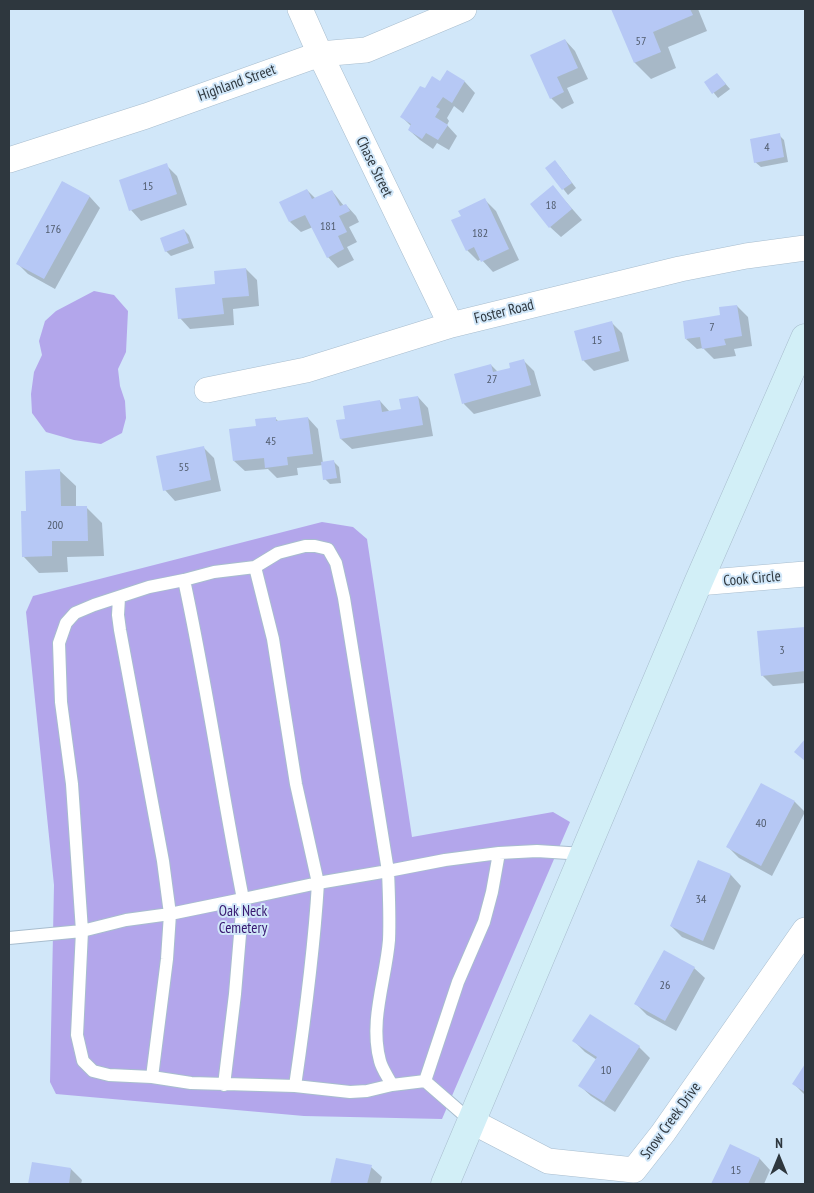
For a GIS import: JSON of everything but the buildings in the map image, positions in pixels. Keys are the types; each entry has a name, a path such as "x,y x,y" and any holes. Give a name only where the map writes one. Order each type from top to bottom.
{"street":[{"name":"Chase Street","path":"300,9 451,325"},
{"name":"Highland Street","path":"9,160 146,116 320,54 366,50 464,9"},
{"name":"Foster Road","path":"206,390 306,370 451,325 680,269 746,256 805,248"},
{"path":"445,1184 698,583 805,338"},
{"name":"Cook Circle","path":"698,583 805,574"},
{"name":"Snow Creek Drive","path":"472,1121 548,1161 635,1177 663,1133 805,930"}],"lane":[{"path":"392,1085 380,1063 376,1041 377,1019 389,941 388,871 344,598 336,563 328,549 305,546 278,552 255,567 214,572 149,587 75,613 66,623 60,643 61,702 72,784 82,931 77,1035 83,1061 93,1071 109,1075 152,1077 191,1083 224,1085 296,1086 350,1092 425,1081 472,1121"},
{"path":"255,567 273,639 296,784 318,883 315,937 296,1086"},
{"path":"184,580 198,642 224,803 243,899 235,994 224,1085"},
{"path":"119,598 118,615 120,630 163,861 170,914 167,959 152,1077"},
{"path":"9,938 82,931 126,920 170,914 318,883 444,860 499,853 537,851 584,854"},
{"path":"425,1081 458,982 484,922 499,853"}],"green space":[{"path":"94,291 114,295 128,311 126,352 118,369 120,386 125,401 126,418 122,433 101,444 74,440 46,432 32,413 31,394 34,372 42,355 39,341 45,321 56,311"},
{"name":"Oak Neck Cemetery","path":"322,522 353,527 367,539 412,837 553,812 570,822 442,1119 304,1116 56,1094 50,1082 54,885 26,612 33,596"}]}
